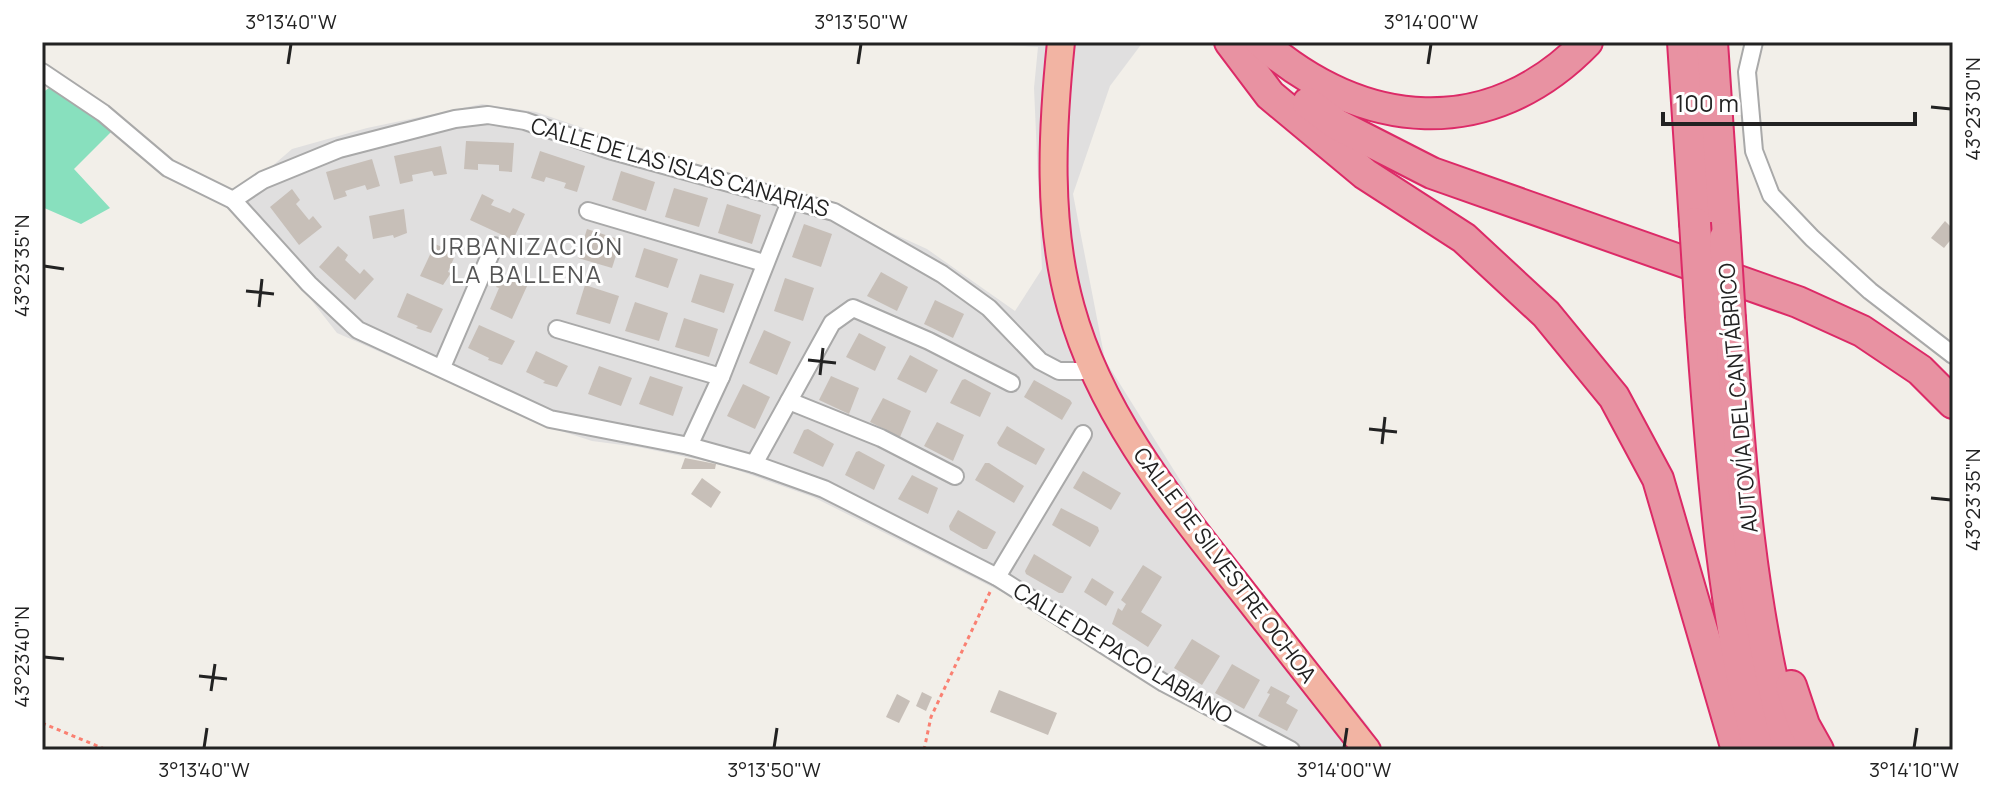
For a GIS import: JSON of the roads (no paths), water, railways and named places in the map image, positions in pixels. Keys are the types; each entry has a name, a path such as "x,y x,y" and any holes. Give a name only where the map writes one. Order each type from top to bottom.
{"highway":[{"name":"CALLE DE SILVESTRE OCHOA","path":"1061,42 1055,152 1058,231 1071,308 1092,371 1157,483 1367,750"},
{"path":"1230,42 1270,95 1365,174 1464,238 1546,314 1614,397 1658,479 1737,750"},
{"path":"1238,42 1336,124 1432,173 1798,302 1862,331 1920,370 1953,403"},
{"path":"1247,42 1272,71"},
{"path":"1261,42 1328,88 1353,101 1383,110 1433,114 1467,110 1519,93 1557,69 1587,42"},
{"name":"AUTOVÍA DEL CANTÁBRICO","path":"1683,42 1695,223 1739,459 1755,590 1774,694 1789,750"},
{"name":"AUTOVÍA DEL CANTÁBRICO","path":"1712,42 1725,238 1715,318 1722,564 1735,644 1759,750"},
{"path":"1739,459 1759,530 1791,690 1804,725 1818,750"}],"street":[{"path":"1754,42 1747,72 1754,151 1771,195 1870,291 1953,355"},
{"name":"CALLE DE PACO LABIANO","path":"42,72 103,113 168,168 233,200 309,284 358,330 550,419 689,446 754,464 824,489 997,577 1164,683 1291,750"},
{"name":"CALLE DE LAS ISLAS CANARIAS","path":"233,200 263,180 339,149 455,119 488,115 525,121 609,150 834,212 942,274 989,308 1040,361 1059,371 1092,371"},
{"path":"689,446 721,377 791,199"},
{"path":"588,211 764,263"},
{"path":"442,367 494,246"},
{"path":"754,464 832,323 853,308 929,341 1011,383"},
{"path":"557,329 721,377"},
{"path":"789,401 881,438 955,476"},
{"name":"CALLE DE PACO LABIANO","path":"997,577 1083,434"}],"district":[{"name":"URBANIZACIÓN LA BALLENA","path":"527,261"}]}
